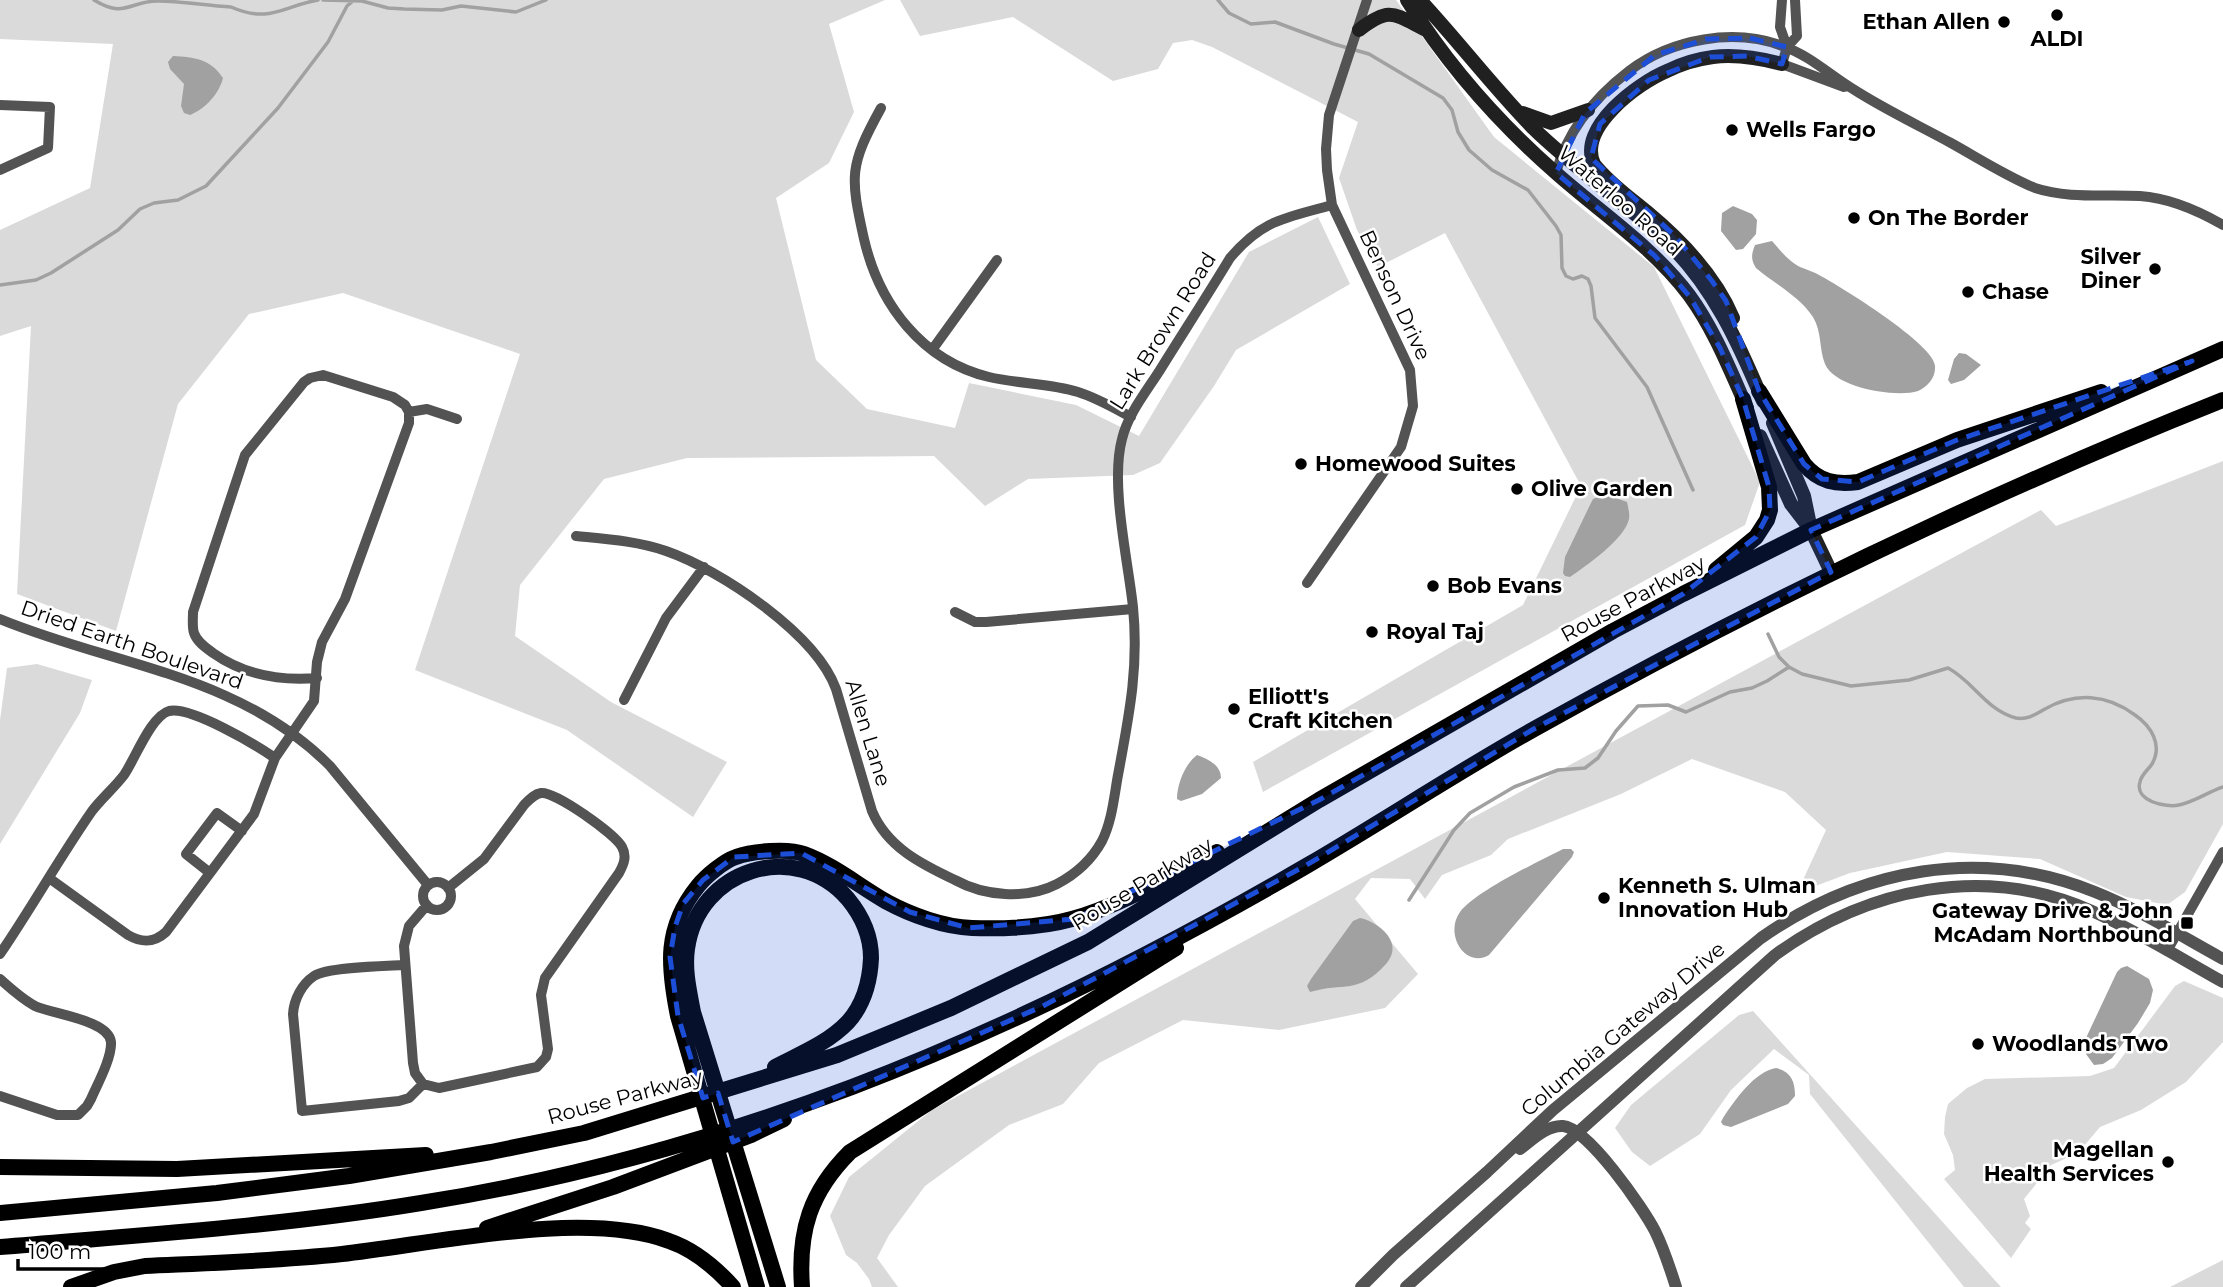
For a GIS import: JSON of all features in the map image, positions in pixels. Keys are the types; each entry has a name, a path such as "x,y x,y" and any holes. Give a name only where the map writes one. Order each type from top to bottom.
{"main road":[{"name":"Waterloo Road","path":"1407,0 1426,30 1491,108 1556,173 1636,239 1674,277 1704,318 1720,348 1791,504 1811,530 1831,572"},
{"name":"Waterloo Road","path":"1420,0 1517,111 1561,154 1668,243 1688,266 1717,306 1759,391 1804,496 1811,530"},
{"path":"1358,32 1376,16 1391,14 1426,30"},
{"path":"1750,372 1726,300 1697,259 1675,236 1601,172 1591,158 1591,142 1600,124 1620,103 1665,71 1689,62 1726,55 1747,56 1782,64"},
{"path":"1517,111 1551,123 1588,110"},
{"name":"Rouse Parkway","path":"0,1213 230,1191 349,1176 491,1152 584,1133 836,1055 951,1008 1088,942 1319,800 1613,631 1683,594 1811,530 2223,349"},
{"path":"1759,391 1796,453 1811,472 1832,483 1843,484 1858,482 1957,440 2192,361"},
{"path":"1683,594 1756,537 1767,520 1770,510 1769,486 1743,399"},
{"path":"802,1287 801,1265 806,1220 825,1181 850,1152 1305,866 1532,730 1831,572 2100,450 2223,400"},
{"path":"757,1287 673,994 670,957 675,927 683,904 702,880 734,857 768,851 801,853 832,867 888,902 933,920 968,928 1048,925 1075,919 1106,907 1319,800"},
{"path":"735,1088 832,1036 855,1012 867,987 871,952 864,923 845,896 824,878 810,872 775,866 740,875 727,883 706,902 697,918 687,950 686,966 693,1013 778,1287"},
{"path":"416,1245 552,1208 689,1149 749,1129 970,1039 1123,965 1305,866"},
{"path":"0,1247 235,1227 422,1203 689,1149"},
{"path":"0,1167 177,1169 491,1152"},
{"path":"71,1287 114,1272 145,1266 338,1255 569,1228 624,1231 667,1240 683,1246 718,1270 733,1287"}],"street":[{"path":"1332,205 1326,170 1327,129 1367,0"},
{"path":"1782,0 1780,27 1787,47"},
{"path":"1795,0 1797,36 1787,47 1782,64 1851,89"},
{"path":"1556,173 1561,154 1588,110 1606,89 1638,64 1675,46 1707,39 1750,38 1787,47 1851,89 2035,188 2064,193 2141,196 2169,201 2197,211 2223,225"},
{"path":"0,105 50,107 48,148 0,170"},
{"path":"881,108 859,151 853,185 871,263 885,298 905,326 932,350 977,374 1079,393 1131,417"},
{"name":"Lark Brown Road","path":"1105,832 1135,671 1133,609 1117,479 1121,442 1131,417 1241,245 1272,222 1332,205"},
{"name":"Benson Drive","path":"1307,583 1401,447 1413,406 1410,370 1332,205"},
{"path":"932,350 997,260"},
{"path":"49,878 128,935 147,942 166,932 260,803 275,758 314,701 317,678 317,662 322,642 345,599 409,423 409,412 405,405 393,397 323,375 316,375 304,382 252,446 240,467 193,612 195,635 214,654 245,670 281,679 317,678"},
{"path":"409,412 427,408 457,419"},
{"name":"Allen Lane","path":"576,536 649,546 704,568 763,606 825,664 836,689 878,825 898,848 942,874 972,888 988,892 1020,893 1051,887 1079,871 1095,853 1105,832"},
{"path":"624,700 666,618 704,568"},
{"path":"955,612 975,622 986,622 1133,609"},
{"name":"Dried Earth Boulevard","path":"0,619 215,690 267,715 313,749 346,783 428,885"},
{"path":"0,954 93,810 125,773 162,713 174,710 206,720 248,740 275,758"},
{"path":"427,905 409,926 403,965 413,1063 415,1073 423,1084 447,1088 529,1070 542,1063 548,1049 541,996 545,978 619,873 625,857 624,850 615,838 557,797 542,793 531,798 484,859 448,888"},
{"path":"211,873 186,854 217,813 242,831"},
{"path":"2167,951 2223,852"},
{"name":"Columbia Gateway Drive","path":"1361,1287 1553,1110 1761,938 1786,921 1843,892 1884,878 1928,870 1963,867 2012,871 2067,882 2097,892 2223,959"},
{"path":"439,882 448,888 450,899 445,907 435,910 427,905 423,896 428,885 439,882"},
{"name":"Columbia Gateway Drive","path":"1406,1287 1775,955 1823,924 1888,897 1934,888 1966,887 2029,892 2090,910 2223,982"},
{"path":"403,965 323,972 309,980 296,998 293,1014 302,1111 399,1101 416,1094 423,1084"},
{"path":"0,979 35,1006 99,1026 109,1036 111,1043 91,1099 78,1115 57,1115 0,1097"},
{"path":"1487,1172 1552,1128 1569,1127 1579,1133 1623,1183 1644,1213 1655,1231 1676,1287"}],"highlighted area":[{"path":"1750,38 1787,47 1782,64 1747,56 1710,57 1649,80 1600,124 1591,158 1675,236 1712,281 1726,301 1759,391 1804,464 1822,479 1858,482 1957,440 2192,361 1811,530 1831,572 1532,730 1305,866 1043,1006 733,1142 718,1093 703,1098 678,1016 670,957 675,927 683,904 703,880 734,857 801,853 910,912 968,928 1075,919 1319,800 1683,594 1756,537 1770,510 1769,487 1743,399 1720,348 1690,297 1655,256 1556,173 1585,113 1655,55 1707,39"}],"shaded area":[{"path":"0,0 885,0 829,24 854,112 829,163 776,198 816,360 867,409 955,428 969,383 1076,405 1139,436 1249,252 1318,217 1350,284 1236,350 1160,463 1133,475 1028,479 985,506 934,456 687,458 604,479 520,585 515,636 611,702 727,762 693,817 567,730 415,670 520,354 343,293 249,314 178,404 116,631 17,594 31,326 0,336 0,230 90,188 113,44 0,39"},
{"path":"900,0 1396,0 1494,137 1654,267 1760,482 1745,525 1263,792 1253,762 1523,605 1581,486 1445,233 1378,267 1357,230 1339,178 1358,122 1212,47 1192,40 1173,43 1158,69 1113,81 1013,17 920,36"},
{"path":"173,56 201,60 213,67 223,78 211,100 190,115 184,113 181,106 184,84 170,69 168,62"},
{"path":"1733,206 1752,214 1757,220 1756,234 1743,249 1736,250 1721,231 1722,213"},
{"path":"1772,241 1795,264 1816,273 1865,303 1920,344 1935,366 1933,378 1928,384 1918,391 1908,393 1882,392 1853,385 1831,372 1823,358 1813,317 1794,296 1754,265 1752,257 1755,245"},
{"path":"1959,353 1966,354 1981,365 1964,380 1951,384 1948,380 1954,359"},
{"path":"2223,461 2223,824 2185,892 2167,905 2126,897 2040,859 1947,852 1850,873 1797,893 1826,830 1785,792 1692,759 1621,794 1508,839 1491,855 1442,875 1425,899 1410,879 1371,878 1355,899 1418,974 1385,1008 1279,1030 1183,1020 1099,1063 1063,1104 1009,1125 925,1186 889,1235 877,1258 898,1287 872,1287 857,1263 846,1255 830,1216 849,1177 932,1110 2041,510 2056,526"},
{"path":"1605,494 1627,502 1629,517 1626,527 1595,559 1570,577 1565,576 1565,557 1589,507 1593,499"},
{"path":"37,664 92,680 80,713 0,844 0,720 7,668"},
{"path":"1197,755 1216,766 1221,778 1202,794 1181,801 1177,799 1180,781 1185,769"},
{"path":"1563,849 1571,849 1574,852 1572,857 1489,955 1480,958 1465,953 1454,930 1460,912 1493,886"},
{"path":"1360,918 1377,925 1388,935 1393,949 1388,961 1376,974 1359,984 1310,992 1307,986 1311,979 1353,921"},
{"path":"2127,966 2149,979 2153,990 2150,1003 2112,1058 2103,1064 2094,1065 2086,1054 2086,1038 2117,972"},
{"path":"2184,981 2223,998 2223,1042 2186,1082 2141,1110 2100,1127 2078,1153 2051,1165 2024,1199 2030,1216 2025,1223 2031,1229 2011,1258 1944,1179 1955,1170 1953,1155 1944,1134 1948,1104 1967,1088 1985,1079 2090,1076 2114,1068 2175,986"},
{"path":"1753,1011 2001,1287 1964,1287 1810,1094 1809,1075 1774,1049 1731,1090 1700,1134 1650,1166 1632,1152 1615,1128 1631,1105 1739,1015"},
{"path":"1776,1068 1789,1075 1793,1082 1795,1096 1788,1104 1731,1127 1723,1125 1723,1118 1746,1088 1760,1075"},
{"path":"2223,1260 2223,1287 2170,1287"}],"waterway":[{"path":"94,0 120,9 148,2 167,1 231,7 256,14 276,12 318,0"},
{"path":"323,0 362,1 404,9 442,10 461,6 516,12 546,0"},
{"path":"1218,0 1229,13 1251,24 1275,22 1369,54 1443,98 1452,110 1458,132 1469,150 1492,170 1528,190 1556,226 1561,235 1562,268 1566,276 1573,279 1582,276 1588,279 1595,318 1647,387 1693,490"},
{"path":"0,285 36,280 51,273 118,230 140,209 154,203 178,200 206,186 278,108 328,42 347,6 353,1"},
{"path":"1768,634 1779,657 1789,667 1802,674 1851,686 1909,680 1948,668 1965,680 1988,703 2016,718 2035,715 2068,700 2102,699 2141,719 2154,736 2155,757 2142,777 2139,789 2146,798 2159,804 2179,805 2223,787"},
{"path":"1409,900 1454,830 1470,813 1514,787 1558,770 1585,768 1598,758 1616,731 1638,706 1668,705 1686,712 1730,692 1752,688 1789,667"}],"place":[{"name":"ALDI","path":"2057,15"},
{"name":"Ethan Allen","path":"2004,22"},
{"name":"Wells Fargo","path":"1732,130"},
{"name":"On The Border","path":"1854,218"},
{"name":"Silver Diner","path":"2155,269"},
{"name":"Chase","path":"1968,292"},
{"name":"Homewood Suites","path":"1301,464"},
{"name":"Olive Garden","path":"1517,489"},
{"name":"Bob Evans","path":"1433,586"},
{"name":"Royal Taj","path":"1372,632"},
{"name":"Elliott's Craft Kitchen","path":"1234,709"},
{"name":"Kenneth S. Ulman Innovation Hub","path":"1604,898"},
{"name":"Gateway Drive & John McAdam Northbound","path":"2187,923"},
{"name":"Woodlands Two","path":"1978,1044"},
{"name":"Magellan Health Services","path":"2168,1162"}]}
